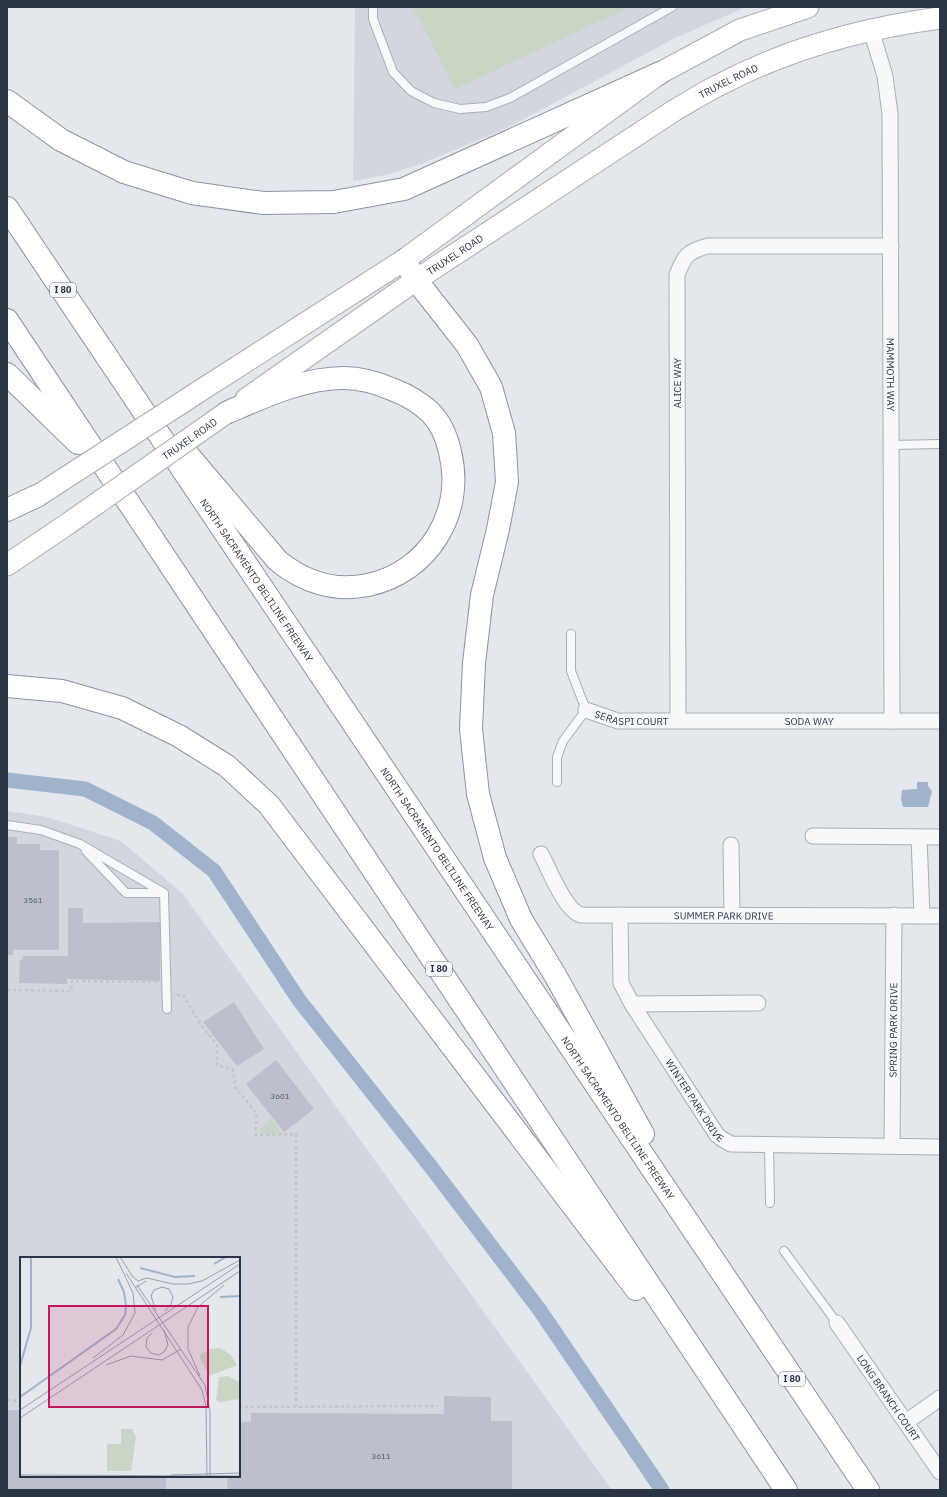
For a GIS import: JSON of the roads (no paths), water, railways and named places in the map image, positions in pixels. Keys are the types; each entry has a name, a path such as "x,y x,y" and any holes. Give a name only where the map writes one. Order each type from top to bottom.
{"highway":[{"path":"7,101 61,140 124,172 192,193 263,203 334,202 404,189 660,73"},
{"name":"NORTH SACRAMENTO BELTLINE FREEWAY","path":"7,208 119,373 717,1268 868,1490"},
{"path":"404,260 416,280 467,345 491,387 504,433 506,482 498,528 482,595 474,663 471,729 478,794 495,858 521,919 555,975 717,1268"},
{"name":"I 80","path":"7,320 786,1490"},
{"path":"119,373 278,561 289,570 302,577 315,583 336,587 358,587 379,582 399,573 416,561 427,552 440,534 451,508 454,472 452,458 448,444 439,425 430,413 404,394 383,385 359,379 343,378 319,380 273,393 226,413"},
{"path":"7,374 109,472"},
{"path":"7,510 40,495"},
{"path":"7,686 62,691 122,708 179,736 227,766 268,804 769,1465"}],"main road":[{"path":"7,518 206,387 404,260 660,73 740,30 808,7"},
{"name":"TRUXEL ROAD","path":"7,565 416,280 675,110 717,86 791,53 871,30 940,18"}],"street":[{"name":"MAMMOTH WAY","path":"871,30 885,76 890,114 892,721"},
{"name":"ALICE WAY","path":"678,720 677,275 682,260 694,249 708,246 891,246"},
{"name":"SERASPI COURT","path":"586,710 618,721 678,720"},
{"name":"SODA WAY","path":"678,720 940,721"},
{"path":"813,836 940,837"},
{"path":"919,837 922,916"},
{"path":"731,845 732,914"},
{"name":"SUMMER PARK DRIVE","path":"541,854 567,904 576,914 940,916"},
{"name":"WINTER PARK DRIVE","path":"620,915 621,983 632,1004 717,1135 722,1139 731,1144 892,1145 940,1147"},
{"name":"SPRING PARK DRIVE","path":"892,1145 894,915"},
{"path":"632,1004 758,1003"},
{"name":"LONG BRANCH COURT","path":"837,1323 940,1472"},
{"path":"906,1422 940,1398"}],"lane":[{"path":"373,7 373,19 393,72 411,91 434,103 460,109 486,107 510,98 672,7"},
{"path":"891,445 940,444"},
{"path":"558,782 558,757 562,741 586,710 571,671 571,634"},
{"path":"7,825 41,830 80,844 164,892"},
{"path":"80,844 126,893 164,892"},
{"path":"164,892 167,1009"},
{"path":"769,1144 770,1203"},
{"path":"784,1251 837,1323"}],"water":[{"path":"917,782 928,782 928,786 932,791 928,807 903,807 901,799 902,790 917,789"}],"waterway":[{"path":"7,780 85,789 153,823 214,871 299,1000 431,1167 539,1309 662,1490"}]}
